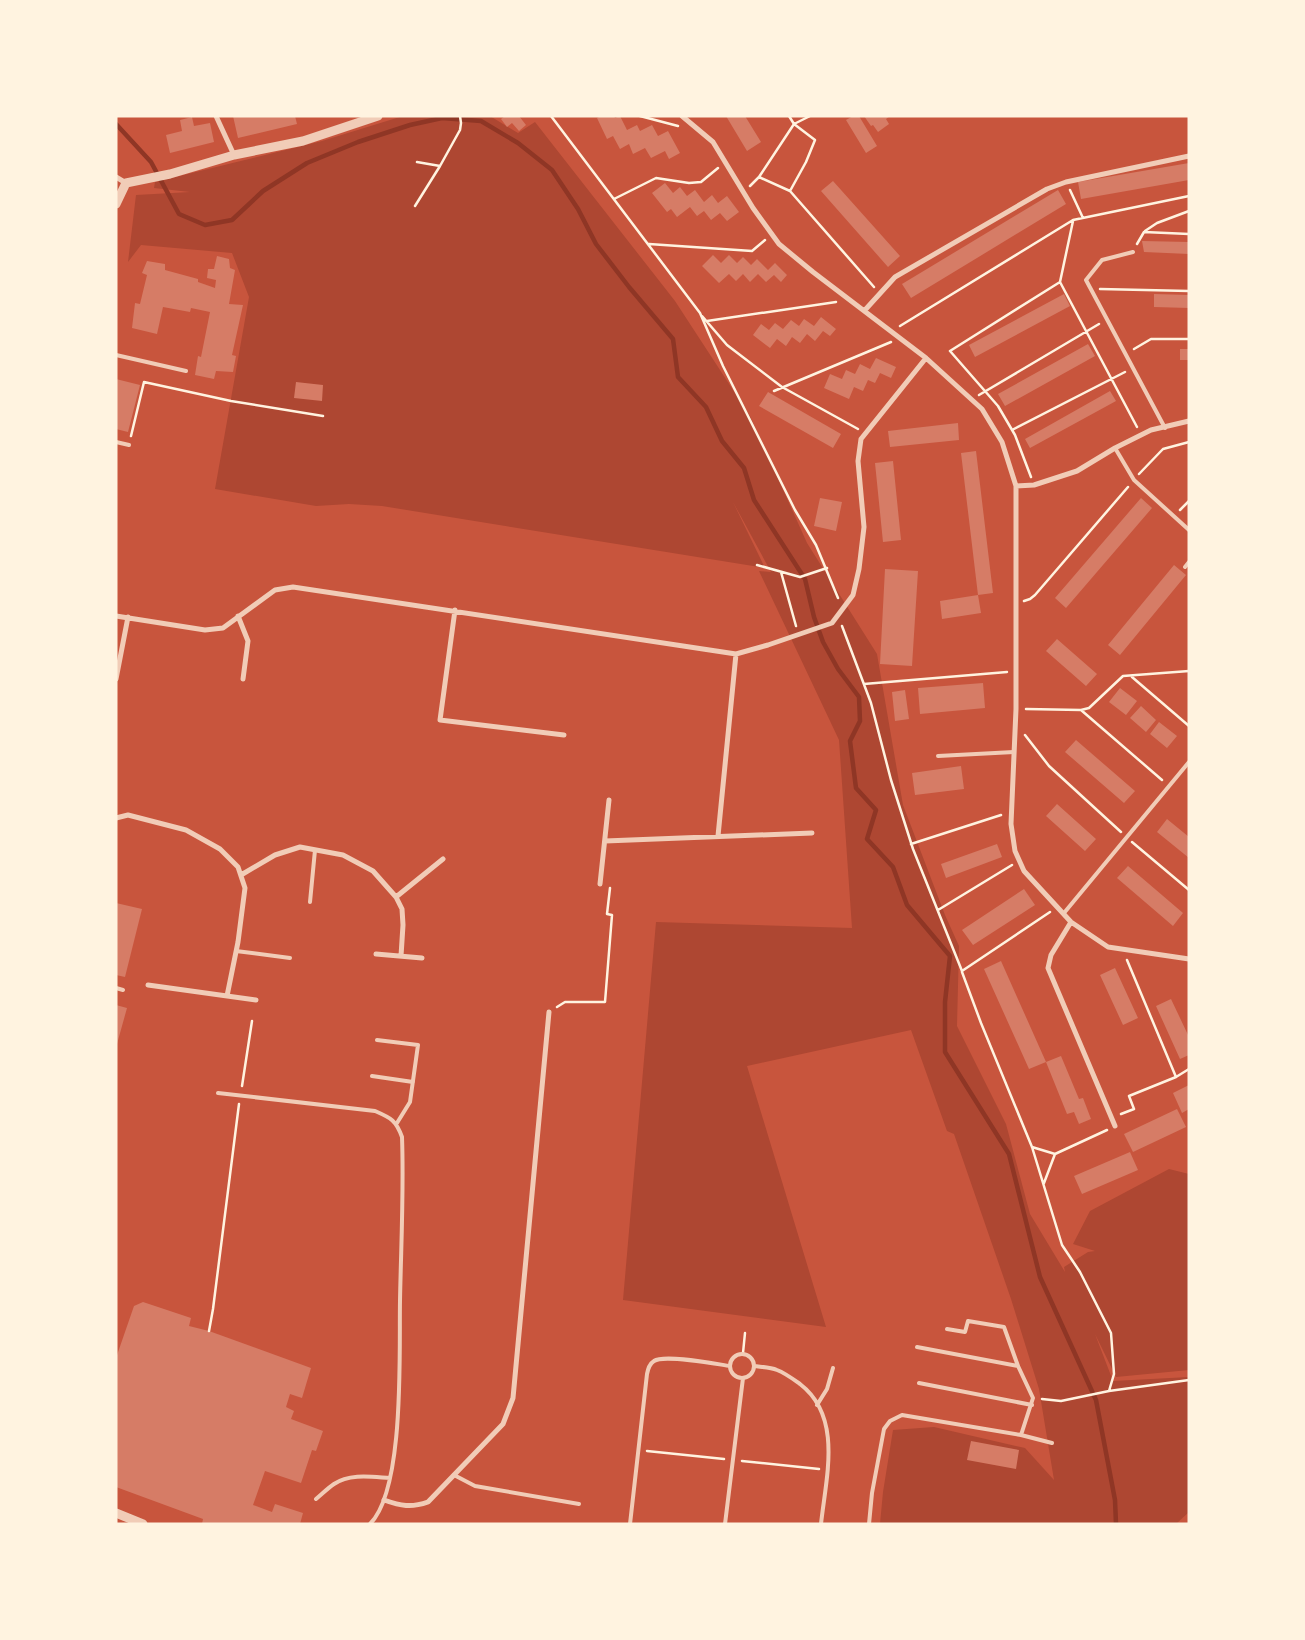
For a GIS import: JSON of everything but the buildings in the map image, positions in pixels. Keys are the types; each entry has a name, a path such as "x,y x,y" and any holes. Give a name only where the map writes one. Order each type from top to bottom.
{"street":[{"path":"216,116 234,155"},
{"path":"116,176 126,183 170,174 234,155 303,140 378,116"},
{"path":"682,116 713,142 743,192 779,244 926,358 982,409 999,438 1016,486 1016,708 1011,824 1016,851 1024,871 1072,922 1108,947 1189,959"},
{"path":"865,310 895,277 1046,189 1066,182 1189,156"},
{"path":"116,204 126,183"},
{"path":"116,616 205,630 223,628 275,590 294,586 736,654 800,634 832,623 852,595 859,569 864,527 858,461 861,439 926,358"},
{"path":"1016,486 1034,485 1077,471 1115,448 1151,430 1189,421"},
{"path":"455,610 440,720 564,735"},
{"path":"238,616 248,641 243,678"},
{"path":"116,679 128,618"},
{"path":"718,836 736,654"},
{"path":"600,884 609,800"},
{"path":"116,818 128,815 186,830 220,849 238,868 245,888 227,996"},
{"path":"605,841 812,833"},
{"path":"241,875 275,855 300,847 343,855 373,871 396,897 402,909 404,925 401,956"},
{"path":"396,897 443,859"},
{"path":"1072,922 1051,954 1048,968 1115,1126"},
{"path":"376,954 422,958"},
{"path":"148,985 256,1000"},
{"path":"384,1500 405,1506 416,1506 428,1502 502,1424 513,1398 549,1012"},
{"path":"116,1513 143,1524"}],"lane":[{"path":"1133,252 1102,260 1086,280 1165,428"},
{"path":"116,355 186,371"},
{"path":"116,442 129,445"},
{"path":"1115,448 1134,480 1189,530"},
{"path":"1185,567 1189,562"},
{"path":"938,756 1014,752"},
{"path":"1064,913 1189,762"},
{"path":"310,902 315,850"},
{"path":"236,951 290,958"},
{"path":"116,988 123,990"},
{"path":"377,1040 418,1045 410,1102 397,1123"},
{"path":"372,1076 413,1082"},
{"path":"218,1093 375,1111 397,1123 402,1136 402,1231 398,1390 394,1459 384,1500 377,1517 370,1524"},
{"path":"947,1328 965,1332 968,1322 1004,1328 1018,1366 1033,1398 1021,1435"},
{"path":"917,1347 1018,1366"},
{"path":"743,1353 750,1356 754,1366 750,1375 743,1378 735,1376 730,1370 730,1366 732,1358 743,1353"},
{"path":"630,1524 649,1365 654,1361 666,1358 730,1366"},
{"path":"754,1366 776,1370 806,1389 818,1405 827,1426 829,1451 821,1524"},
{"path":"818,1405 832,1377 833,1368"},
{"path":"725,1524 743,1378"},
{"path":"919,1383 1032,1405"},
{"path":"869,1524 872,1493 884,1429 890,1421 902,1415 1021,1435 1052,1444"},
{"path":"454,1475 475,1486 579,1504"},
{"path":"316,1499 335,1483 345,1478 368,1476 390,1478"},
{"path":"377,1517 378,1524"}],"path":[{"path":"415,206 460,130 462,123 460,116"},
{"path":"551,116 706,321 727,345 782,387 866,433"},
{"path":"640,116 700,131"},
{"path":"789,116 794,124 815,140 806,162 790,191"},
{"path":"743,192 758,177 794,124 810,116"},
{"path":"417,162 440,166"},
{"path":"614,198 656,178 689,183 701,182 725,162"},
{"path":"758,177 790,191 880,293"},
{"path":"892,331 1073,220 1189,196"},
{"path":"1074,199 1083,218"},
{"path":"1133,252 1144,232 1157,223 1189,211"},
{"path":"1073,220 1060,282 1141,435"},
{"path":"1144,232 1189,234"},
{"path":"648,244 752,251 772,234"},
{"path":"950,351 1060,282"},
{"path":"1091,289 1189,291"},
{"path":"706,321 850,300"},
{"path":"700,313 723,366 795,510 816,545 843,609"},
{"path":"971,399 1108,319"},
{"path":"1151,333 1152,339"},
{"path":"774,391 900,338"},
{"path":"1126,354 1152,339 1189,339"},
{"path":"999,438 1124,373"},
{"path":"129,445 144,382 231,401 323,416"},
{"path":"1016,603 1030,599 1035,595 1163,449 1189,442"},
{"path":"757,565 800,577 827,568"},
{"path":"781,572 800,634"},
{"path":"838,615 871,704 891,780 911,844 1032,1147 1062,1245 1080,1272 1112,1333 1114,1374 1109,1391"},
{"path":"864,684 1016,671"},
{"path":"1016,708 1081,710 1090,708 1123,676 1132,677 1189,671"},
{"path":"1132,677 1189,726"},
{"path":"1081,710 1169,786"},
{"path":"1015,722 1049,766 1126,838 1189,890"},
{"path":"911,844 1012,812"},
{"path":"937,910 1020,860"},
{"path":"549,1012 565,1002 605,1002 612,915 607,914 610,887 600,884"},
{"path":"962,971 1058,907"},
{"path":"1123,949 1176,1076"},
{"path":"209,1331 252,1021"},
{"path":"1112,1118 1134,1109 1129,1096 1189,1070"},
{"path":"1032,1147 1055,1154 1115,1126"},
{"path":"1044,1185 1055,1154"},
{"path":"743,1353 745,1332"},
{"path":"1033,1398 1049,1401 1061,1400 1189,1380"}],"shaded area":[{"path":"403,116 490,116 518,133 535,122 675,301 750,416 807,543 877,654 903,805 945,915 959,946 957,1026 1006,1124 1030,1214 1065,1272 1064,1267 1088,1252 1095,1251 1073,1244 1090,1211 1169,1169 1189,1174 1189,1370 1116,1377 1095,1334 1113,1381 1189,1377 1189,1512 1176,1524 880,1524 893,1430 934,1427 1025,1448 1054,1480 1039,1389 1011,1299 954,1134 947,1131 911,1030 747,1066 826,1327 623,1300 656,922 852,928 839,740 759,571 771,572 733,502 765,568 382,506 349,504 316,506 215,489 249,297 232,253 141,245 128,262 136,195 190,192 154,188 155,182 322,141"}],"waterway":[{"path":"116,124 151,162 179,214 205,225 232,220 263,191 307,163 358,142 410,125 442,118 481,121 518,143 552,170 578,209 596,244 673,339 678,377 706,407 722,441 744,468 754,500 805,579 814,617 823,642 838,669 859,697 860,721 850,741 856,788 876,810 867,839 893,867 907,905 950,956 945,1002 945,1052 1009,1154 1040,1277 1096,1400 1115,1500 1116,1524"}]}
